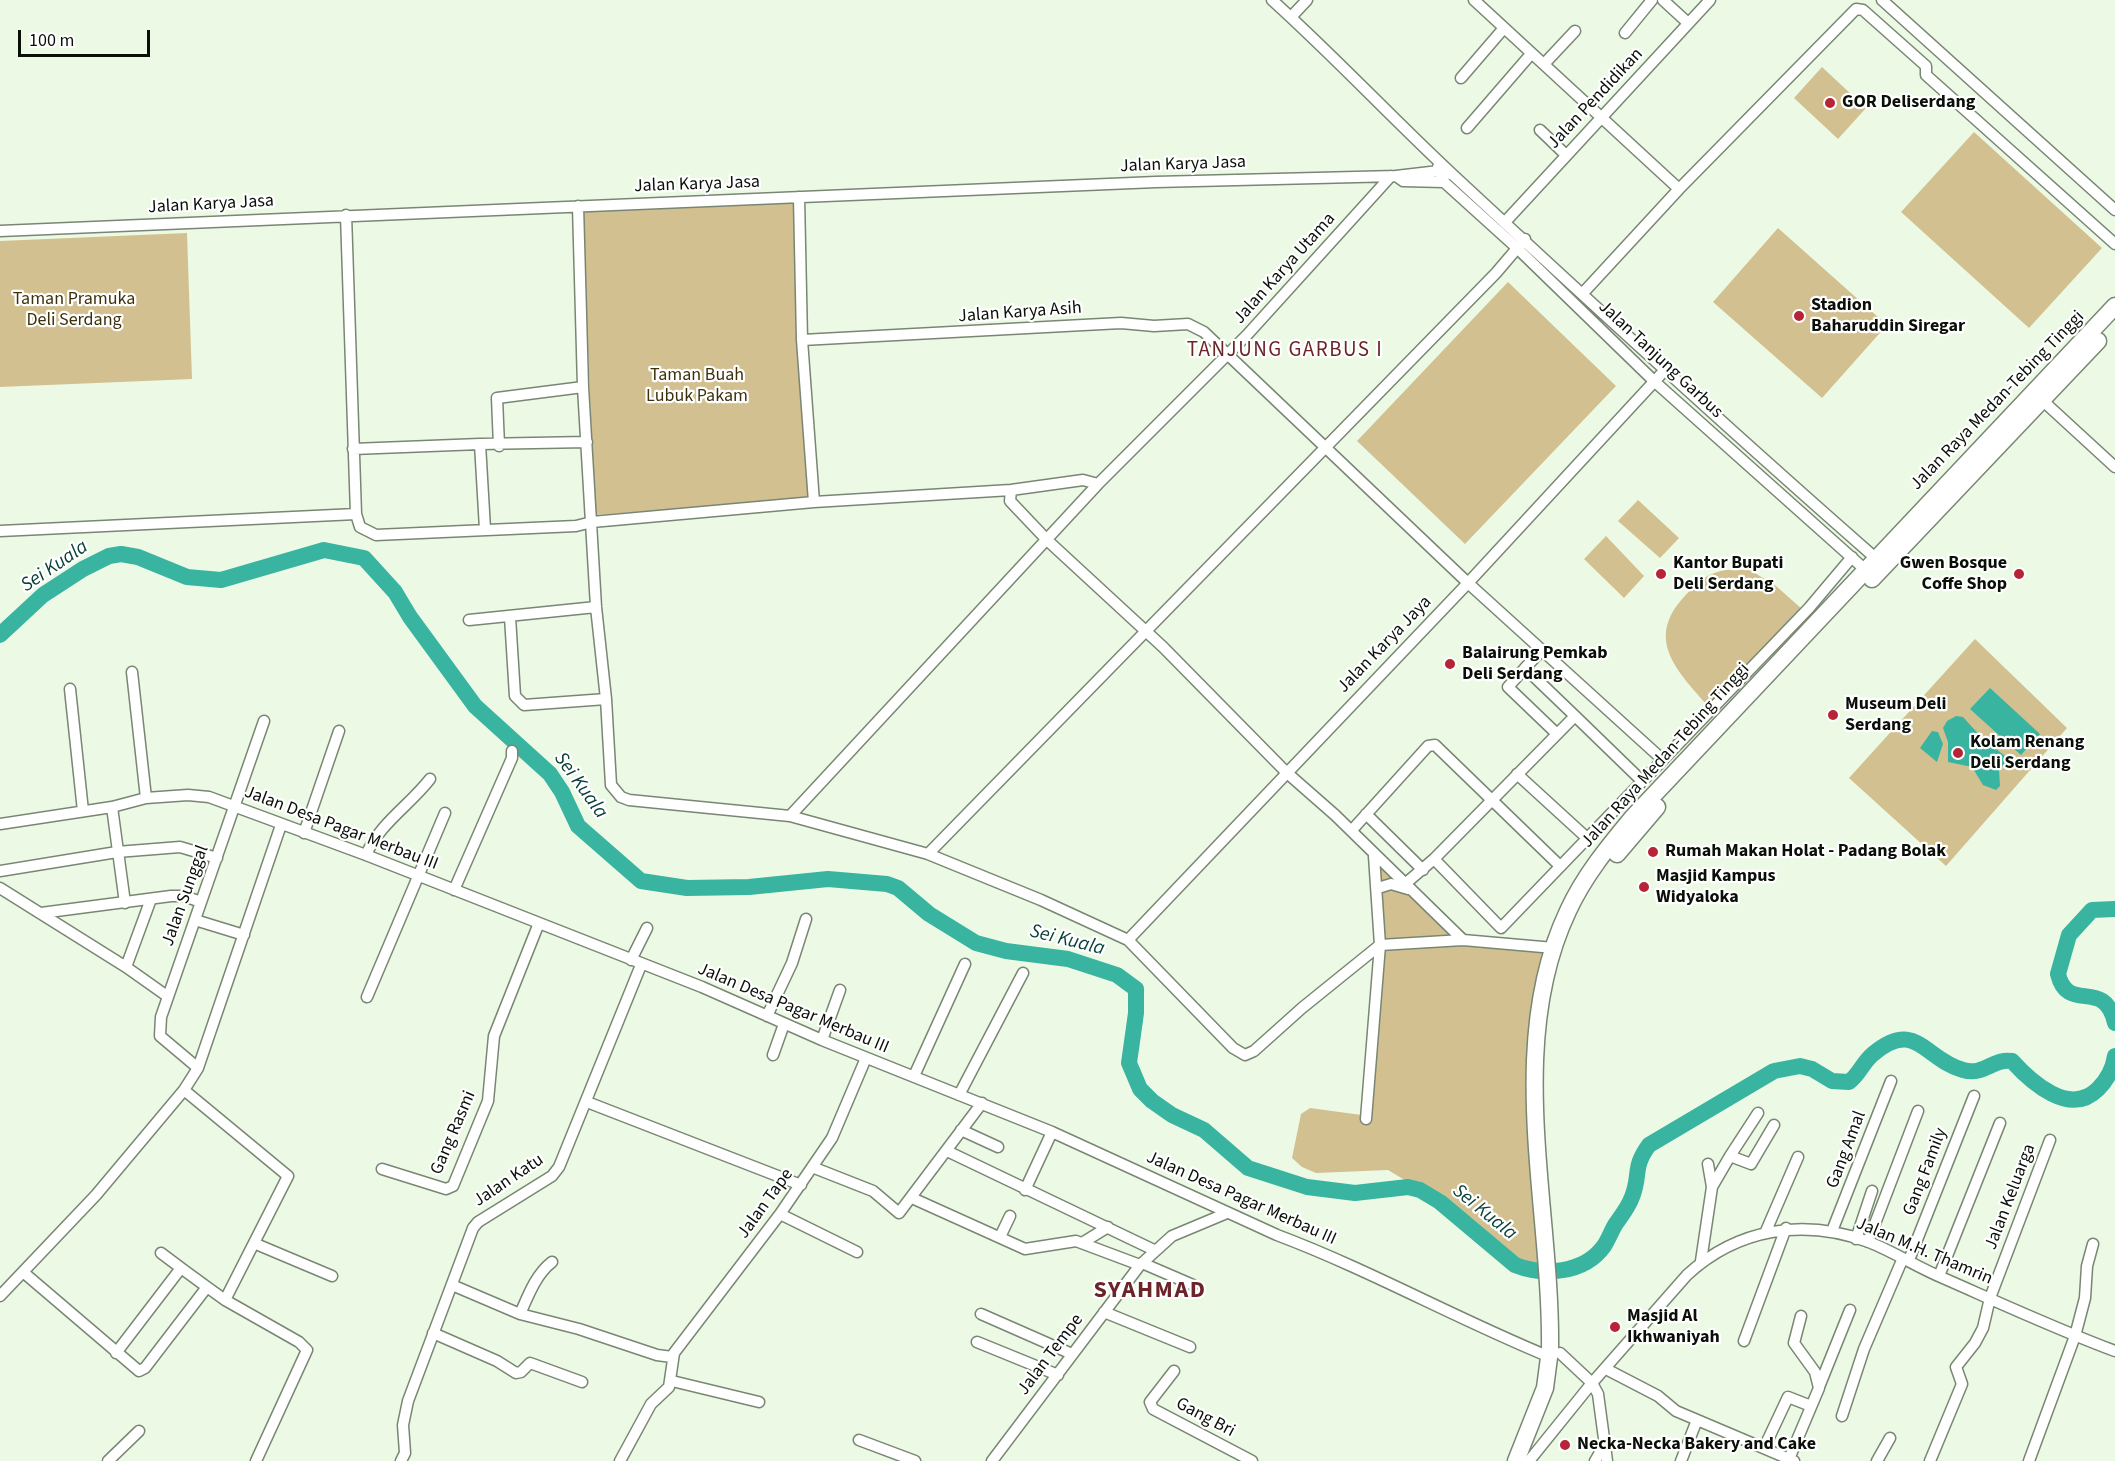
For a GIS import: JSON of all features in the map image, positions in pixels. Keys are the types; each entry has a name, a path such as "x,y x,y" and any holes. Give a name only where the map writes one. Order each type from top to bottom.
{"highway":[{"name":"Jalan Raya Medan-Tebing Tinggi","path":"1550,1249 1544,1042 1557,974 1578,915 1599,877 1636,831 2115,306"},
{"name":"Jalan Raya Medan-Tebing Tinggi","path":"1528,1461 1540,1437 1554,1395 1555,1355 1550,1249 1534,1040 1538,1007 1554,948 1578,891 1616,836 1875,567 2042,400 2115,322"},
{"name":"Jalan Raya Medan-Tebing Tinggi","path":"1516,1461 1545,1388 1555,1355"}],"street":[{"name":"Jalan Tanjung Garbus","path":"1272,0 1436,158 1448,178 1655,382 1852,557 1875,567"},
{"path":"1291,17 1307,0"},
{"path":"1474,0 1486,4 1504,28 1679,189"},
{"path":"1625,33 1652,0"},
{"path":"1663,0 1688,23"},
{"name":"Jalan Pendidikan","path":"1506,221 1710,0"},
{"path":"1882,0 2115,210"},
{"path":"1583,293 1679,189 1853,10 1860,8 1923,62 1926,66 1926,75 2115,244"},
{"path":"1461,78 1504,28"},
{"path":"1544,64 1575,31"},
{"path":"1467,128 1532,54"},
{"path":"1540,130 1566,155"},
{"path":"1436,158 1439,171"},
{"name":"Jalan Karya Jasa","path":"0,231 1168,182 1394,176 1439,171 1448,178"},
{"name":"Jalan Karya Jasa","path":"1394,176 1403,181 1448,178"},
{"name":"Jalan Karya Utama","path":"790,816 1098,484 1228,355 1394,176"},
{"name":"Jalan Tanjung Garbus","path":"1448,178 1506,221 1875,567"},
{"path":"799,197 802,340 814,502"},
{"path":"578,206 583,387 596,607 606,699 611,785 621,797 629,800 790,816 928,854 1041,900 1128,940 1233,1048 1245,1055 1254,1051 1302,1008 1380,945 1463,940 1554,948"},
{"path":"346,215 356,514 360,527 376,534 576,526 592,522 814,502 1011,490 1046,483 1083,480 1098,484"},
{"path":"928,854 1327,446 1525,239"},
{"name":"Jalan Karya Asih","path":"802,340 1120,323 1154,326 1188,324 1204,332 1327,446 1468,583 1663,760"},
{"name":"Jalan Karya Jaya","path":"1128,940 1468,583 1664,371"},
{"path":"499,446 497,398 583,387"},
{"path":"2042,400 2115,467"},
{"path":"353,449 587,442"},
{"path":"480,444 485,529"},
{"path":"1011,490 1010,501 1047,540 1146,631 1286,772 1352,830 1374,856 1463,940"},
{"path":"0,531 356,514"},
{"path":"1494,942 1501,928 1809,608 1852,557"},
{"path":"469,620 596,607"},
{"path":"510,617 514,696 520,704 606,699"},
{"path":"1542,650 1508,687 1557,734"},
{"path":"1525,668 1642,782"},
{"path":"132,672 146,798"},
{"path":"70,689 83,811"},
{"path":"1408,887 1575,716"},
{"name":"Jalan Sunggal","path":"198,1068 160,1036 161,1017 264,721"},
{"path":"304,833 339,731"},
{"path":"1352,830 1431,745 1435,745 1560,866"},
{"path":"454,890 512,758 512,751"},
{"path":"1517,774 1587,838"},
{"path":"366,855 375,838 398,809 430,779"},
{"name":"Jalan Desa Pagar Merbau III","path":"0,824 112,807 146,798 188,795 209,797 366,855 641,965 702,987 822,1040 1052,1132 1225,1212 1320,1251 1475,1326 1555,1355"},
{"path":"112,807 125,903"},
{"path":"367,997 416,876 445,813"},
{"path":"1366,814 1423,870"},
{"path":"1,1294 84,1208 184,1090 198,1068 282,825"},
{"path":"0,872 117,852 180,847 217,858"},
{"path":"1366,1119 1380,945 1378,888 1374,856"},
{"path":"1434,859 1501,928"},
{"path":"1378,888 1391,884 1408,887"},
{"path":"0,888 126,967 167,996"},
{"path":"41,913 178,895 201,902"},
{"path":"126,967 151,899"},
{"path":"767,1016 792,963 806,919"},
{"path":"195,920 244,936"},
{"name":"Gang Rasmi","path":"382,1169 446,1188 453,1186 488,1101 494,1036 539,923"},
{"path":"631,960 647,928"},
{"path":"914,1076 965,964"},
{"name":"Jalan Katu","path":"402,1461 403,1425 408,1401 473,1228 478,1222 556,1172 587,1102 641,965"},
{"path":"959,1095 1023,973"},
{"path":"822,1040 840,990"},
{"path":"773,1055 784,1024"},
{"name":"Jalan Tape","path":"673,1362 801,1185 832,1138 866,1058"},
{"name":"Gang Amal","path":"1832,1231 1892,1081"},
{"path":"184,1090 288,1176 256,1244 225,1300"},
{"name":"Gang Family","path":"1842,1416 1864,1349 1906,1259 1974,1096"},
{"path":"587,1102 801,1185"},
{"path":"812,1167 873,1191 897,1214 912,1198 982,1103"},
{"path":"1868,1242 1918,1111"},
{"path":"1712,1187 1758,1113"},
{"path":"1939,1276 2001,1123"},
{"path":"1730,1156 1751,1164 1774,1125"},
{"path":"961,1130 998,1147"},
{"path":"1025,1190 1052,1132"},
{"name":"Jalan Keluarga","path":"1930,1461 1962,1382 1956,1367 1979,1337 1990,1298 2050,1140"},
{"path":"947,1151 1154,1250"},
{"path":"1766,1231 1798,1157"},
{"path":"1701,1261 1712,1187 1708,1164"},
{"path":"1856,1239 1872,1191"},
{"path":"912,1198 1031,1250 1073,1242 1083,1243 1193,1286"},
{"name":"Jalan Tempe","path":"992,1461 1104,1312 1154,1250 1172,1236 1225,1212"},
{"path":"780,1214 857,1252"},
{"path":"1000,1238 1010,1216"},
{"path":"1744,1341 1786,1228"},
{"name":"Jalan M.H. Thamrin","path":"1528,1461 1592,1383 1701,1261 1726,1247 1766,1231 1786,1228 1832,1231 1868,1242 1939,1276 2075,1336 2115,1351"},
{"path":"1083,1243 1113,1230"},
{"path":"256,1244 332,1276"},
{"path":"2029,1461 2075,1336 2085,1298 2087,1266 2093,1244"},
{"path":"161,1253 225,1300 299,1342 307,1350 256,1461"},
{"path":"520,1314 533,1286 545,1267 552,1262"},
{"path":"116,1353 181,1268"},
{"path":"23,1272 139,1371 145,1368 207,1287"},
{"path":"452,1285 520,1314 579,1329 673,1362 672,1381 667,1390 651,1404 620,1461"},
{"path":"1606,1369 1658,1396 1676,1412 1764,1448 1774,1457 1791,1460 1850,1310"},
{"path":"1104,1312 1190,1347"},
{"path":"981,1314 1072,1354"},
{"path":"1801,1316 1794,1343 1815,1372 1819,1388"},
{"path":"433,1333 496,1361 516,1374 530,1363 582,1383"},
{"path":"977,1342 1058,1375"},
{"path":"1555,1355 1592,1383 1598,1394 1607,1461"},
{"name":"Gang Bri","path":"1174,1371 1150,1402 1151,1406 1252,1461"},
{"path":"672,1381 759,1402"},
{"path":"1764,1448 1788,1397 1811,1406"},
{"path":"1681,1461 1697,1420"},
{"path":"108,1461 139,1431"},
{"path":"1877,1461 1890,1438"},
{"path":"859,1440 915,1461"},
{"path":"1595,1461 1605,1444"}],"green space":[{"name":"GOR Deliserdang","path":"1822,67 1866,108 1838,139 1794,98"},
{"path":"1974,132 2102,248 2029,328 1901,212"},
{"name":"Taman Buah Lubuk Pakam","path":"796,201 810,499 595,515 582,210"},
{"path":"1778,228 1887,325 1822,398 1713,302"},
{"name":"Taman Pramuka Deli Serdang","path":"187,233 192,379 0,387 0,241"},
{"path":"1508,282 1616,386 1465,544 1357,441"},
{"path":"1638,500 1679,538 1660,558 1618,521"},
{"path":"1606,536 1644,576 1624,598 1584,559"},
{"path":"1724,570 1750,570 1776,586 1802,609 1708,706 1686,681 1670,655 1666,642 1667,628 1672,613 1683,598 1705,577"},
{"name":"Kolam Renang Deli Serdang","path":"1975,639 2067,728 1946,866 1849,778"},
{"path":"1377,856 1478,944 1550,950 1544,973 1539,1265 1520,1262 1453,1209 1388,1170 1316,1173 1302,1167 1292,1158 1301,1114 1310,1108 1369,1116 1382,948"}],"water":[{"path":"1990,688 2040,734 2021,755 1970,709"},
{"path":"1956,716 1963,717 1983,739 2005,756 2007,761 1999,770 2000,786 1996,790 1983,785 1972,767 1948,762 1948,742 1943,728 1947,721"},
{"path":"1932,731 1938,732 1943,744 1937,762 1920,748"}],"waterway":[{"name":"Sei Kuala","path":"0,635 43,595 83,569 109,556 121,554 138,557 187,577 221,580 324,550 364,558 395,592 410,617 475,706 550,774 562,792 578,826 641,881 687,888 749,887 828,879 887,884 898,888 929,914 976,943 1006,951 1068,959 1117,975 1136,989 1136,1013 1129,1063 1140,1089 1152,1101 1172,1115 1204,1130 1248,1168 1307,1187 1355,1193 1408,1187 1420,1190 1440,1202 1515,1265 1538,1271 1574,1267 1596,1255 1604,1246 1630,1201 1635,1189 1640,1160 1649,1145 1774,1071 1800,1066 1812,1069 1832,1081 1849,1082 1873,1054 1888,1044 1910,1040 1920,1044 1950,1065 1963,1070 1977,1071 1999,1062 2012,1061 2030,1079 2052,1094 2076,1100 2087,1097 2102,1085 2110,1074 2115,1056"},
{"name":"Sei Kuala","path":"2115,909 2092,910 2069,935 2058,974 2063,986 2070,992 2103,1001 2110,1009 2115,1023"}],"place":[{"name":"GOR Deliserdang","path":"1830,103"},
{"name":"Stadion Baharuddin Siregar","path":"1799,316"},
{"name":"Kantor Bupati Deli Serdang","path":"1661,574"},
{"name":"Gwen Bosque Coffe Shop","path":"2019,574"},
{"name":"Balairung Pemkab Deli Serdang","path":"1450,664"},
{"name":"Museum Deli Serdang","path":"1833,715"},
{"name":"Kolam Renang Deli Serdang","path":"1958,753"},
{"name":"Rumah Makan Holat - Padang Bolak","path":"1653,852"},
{"name":"Masjid Kampus Widyaloka","path":"1644,887"},
{"name":"Masjid Al Ikhwaniyah","path":"1615,1327"},
{"name":"Necka-Necka Bakery and Cake","path":"1565,1445"}],"district":[{"name":"TANJUNG GARBUS I","path":"1285,351"},
{"name":"SYAHMAD","path":"1150,1292"}]}
